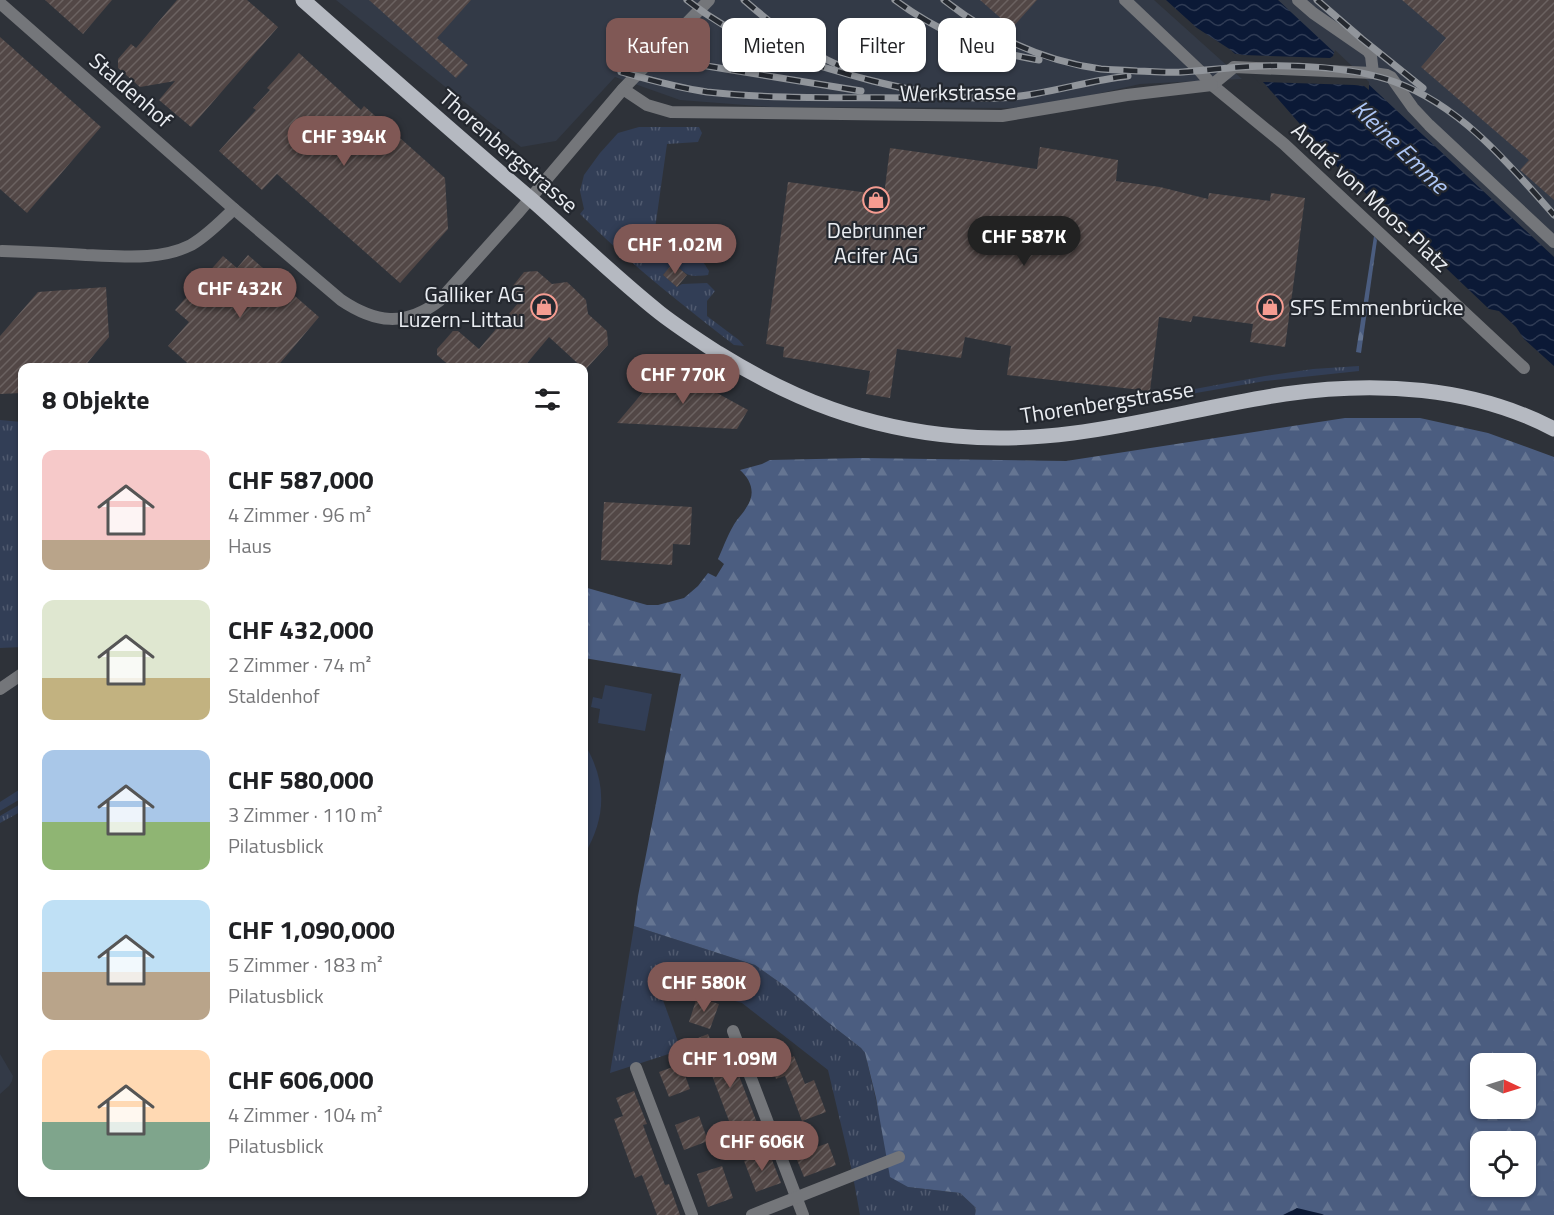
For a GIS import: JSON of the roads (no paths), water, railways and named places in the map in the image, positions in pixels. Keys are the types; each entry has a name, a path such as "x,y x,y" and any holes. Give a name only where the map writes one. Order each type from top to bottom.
{"main road":[{"name":"Thorenbergstrasse","path":"303,0 662,314 686,332 765,381 824,407 875,423 931,434 1010,439 1098,431 1285,394 1339,388 1368,388 1419,390 1468,399 1497,406 1554,429"}],"street":[{"path":"530,198 623,89 709,0"},
{"path":"1125,0 1212,85 1234,67 1373,73 1391,77 1413,108 1429,125 1554,242"},
{"path":"1298,0 1368,51 1371,56 1373,73"},
{"name":"Staldenhof","path":"0,3 341,300 366,314 392,319 416,314 439,301 530,198"},
{"name":"Werkstrasse","path":"623,89 646,105 671,112 1002,116 1127,95 1212,85"},
{"name":"André von Moos-Platz","path":"1212,85 1284,144 1524,368"},
{"path":"2,251 157,255 192,244 210,232 234,209"},
{"path":"0,689 18,677"},
{"path":"733,1031 803,1215"},
{"path":"636,1068 692,1215"},
{"path":"752,1215 899,1156"}],"water":[{"name":"Kleine Emme","path":"1166,0 1278,0 1554,257 1554,366 1524,339 1516,327 1499,311 1489,309 1340,170 1264,83 1231,50 1197,28"},
{"path":"1297,1208 1322,1214 1324,1215 1283,1215"}],"railway":[{"path":"687,0 730,29 776,51 848,74 920,91 967,98 1015,97 1128,76"},
{"path":"744,0 790,37 838,65"},
{"path":"895,0 928,22 963,39 1000,52 1039,60"},
{"path":"944,0 998,36 1038,53 1079,65 1105,69 1171,72 1235,67 1299,66 1359,72 1395,82 1419,93 1462,121 1501,157 1554,215"},
{"path":"1317,0 1423,88"},
{"path":"710,67 861,91"},
{"path":"621,72 664,84 734,95 924,98"}],"place":[{"name":"Debrunner Acifer AG","path":"876,200"},
{"name":"Galliker AG Luzern-Littau","path":"544,307"},
{"name":"SFS Emmenbrücke","path":"1270,307"}]}
